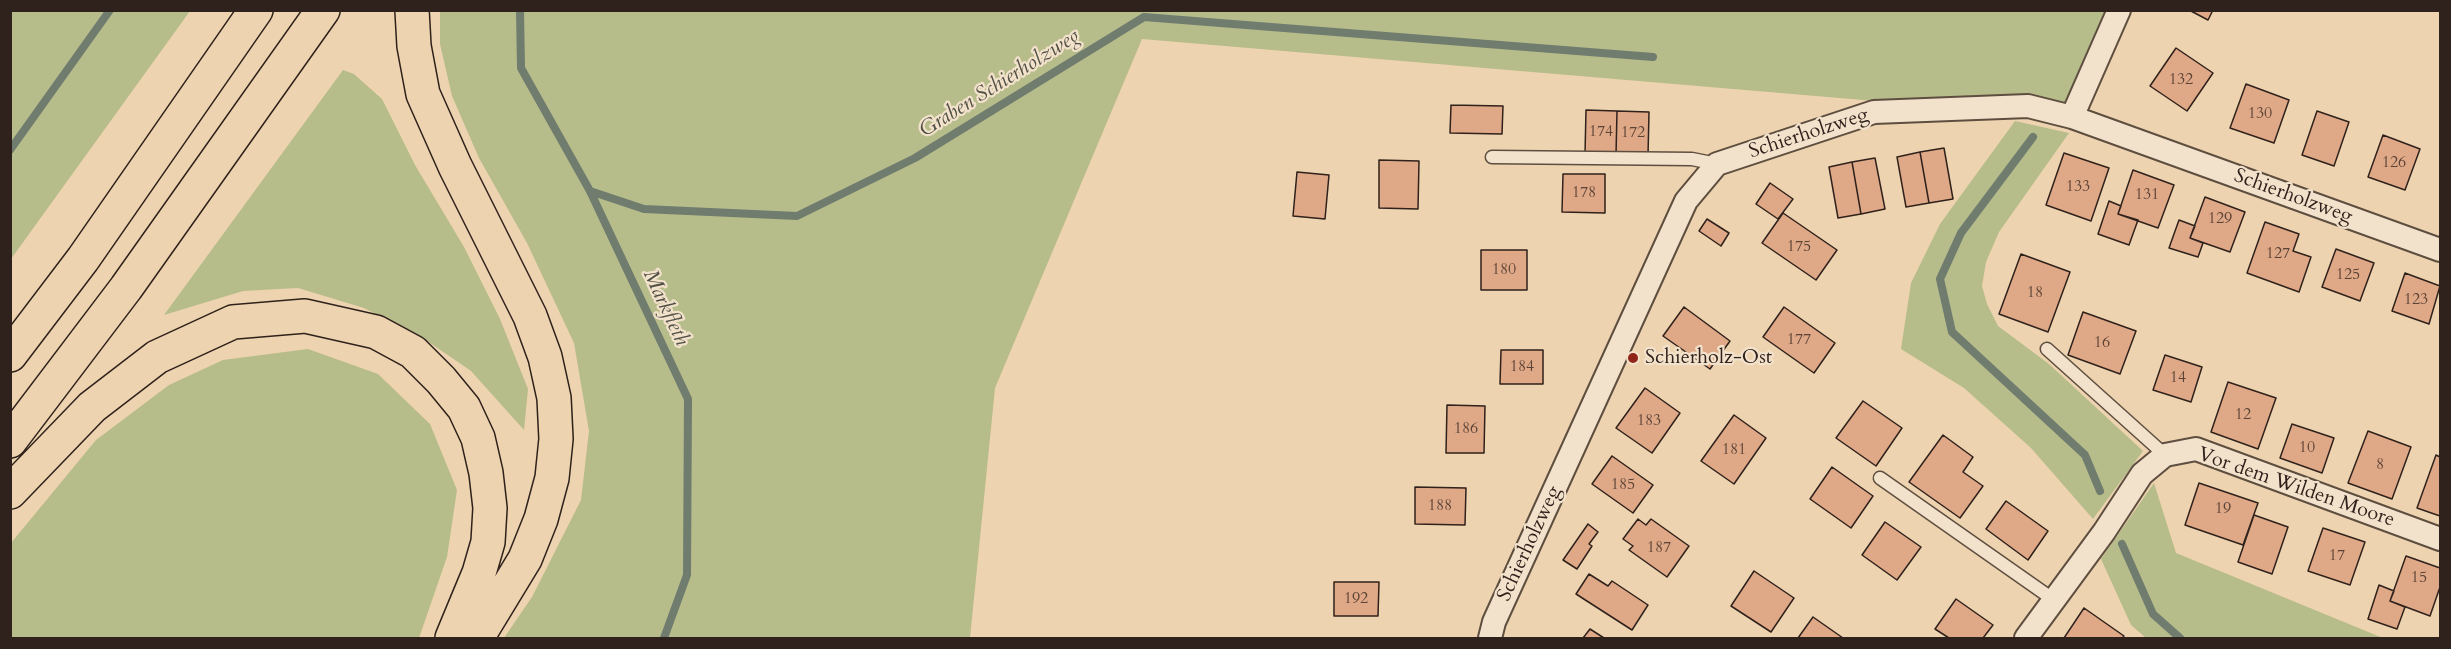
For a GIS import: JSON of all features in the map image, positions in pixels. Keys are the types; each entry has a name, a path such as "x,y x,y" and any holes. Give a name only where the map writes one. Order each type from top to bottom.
{"highway":[{"path":"10,356 89,250 256,10"},
{"path":"10,441 126,288 323,10"},
{"path":"412,10 414,46 423,94 455,166 530,316 545,357 554,398 556,439 552,478 541,519 525,559 477,639"},
{"path":"10,492 92,407 157,357 233,322 305,316 376,332 414,352 441,380 464,408 478,438 486,472 490,508 488,542 479,573 452,639"}],"street":[{"path":"2072,117 2119,10"},
{"name":"Schierholzweg","path":"1490,639 1494,622 1686,201 1717,164 1874,111 2028,106 2072,117 2440,250"},
{"name":"Vor dem Wilden Moore","path":"2026,639 2104,532 2142,474 2165,455 2196,449 2440,539"}],"lane":[{"path":"1492,157 1692,159 1717,164"},
{"path":"2047,349 2165,455"},
{"path":"1880,478 2054,600"}],"green space":[{"path":"10,11 190,11 11,259"},
{"path":"440,11 2106,11 2065,108 1875,101 1142,39 995,388 970,638 504,638 532,597 581,500 589,431 574,343 527,243 479,158 452,96 440,44"},
{"path":"343,70 354,74 382,99 415,165 464,247 500,319 528,389 524,430 471,371 420,336 364,308 298,288 243,291 164,315"},
{"path":"2015,121 2069,133 1999,232 1986,262 1982,286 1987,304 1998,326 2049,364 2143,451 2093,519 2031,448 1964,388 1901,349 1911,283 1940,224"},
{"path":"308,349 378,374 430,424 457,490 447,557 419,638 11,638 11,543 96,440 169,385 223,360"},
{"path":"2154,483 2176,553 2383,638 2146,638 2131,625 2101,559"}],"building":[{"path":"2189,10 2213,10 2208,20"},
{"path":"2176,48 2213,73 2187,111 2150,86"},
{"path":"2246,84 2289,100 2274,143 2230,128"},
{"path":"1451,105 1503,106 1502,134 1450,133"},
{"path":"1586,110 1617,111 1616,155 1585,154"},
{"path":"1617,111 1649,112 1648,156 1616,155"},
{"path":"2317,111 2349,122 2334,166 2302,155"},
{"path":"2383,135 2420,149 2405,190 2368,177"},
{"path":"1944,148 1953,199 1929,203 1920,152"},
{"path":"1920,152 1929,203 1906,207 1897,157"},
{"path":"2064,153 2109,168 2091,221 2046,205"},
{"path":"1875,158 1885,209 1861,214 1852,162"},
{"path":"1379,160 1419,161 1418,209 1379,208"},
{"path":"1852,162 1861,214 1838,218 1829,167"},
{"path":"2133,170 2174,185 2158,228 2118,214"},
{"path":"1297,172 1329,175 1325,219 1293,216"},
{"path":"1563,174 1605,174 1605,213 1562,212"},
{"path":"1770,183 1793,199 1778,219 1756,204"},
{"path":"2205,197 2245,212 2230,252 2190,238"},
{"path":"2109,201 2121,206 2118,214 2138,220 2129,245 2098,234"},
{"path":"1783,213 1837,250 1816,280 1762,243"},
{"path":"1707,219 1729,233 1721,246 1699,231"},
{"path":"2179,220 2195,226 2190,238 2203,243 2198,257 2169,248"},
{"path":"2265,222 2299,234 2293,251 2311,257 2299,292 2247,273"},
{"path":"2336,249 2374,263 2360,301 2322,287"},
{"path":"1481,250 1527,250 1527,290 1481,290"},
{"path":"2021,254 2070,272 2048,332 1999,314"},
{"path":"2405,273 2440,286 2429,324 2392,311"},
{"path":"1684,307 1730,341 1710,369 1663,336"},
{"path":"1784,307 1835,343 1814,373 1763,337"},
{"path":"2083,312 2136,331 2120,374 2068,355"},
{"path":"1501,350 1543,350 1543,384 1500,384"},
{"path":"2165,355 2202,367 2191,402 2153,390"},
{"path":"2228,382 2276,398 2258,449 2211,432"},
{"path":"1645,388 1680,413 1652,453 1616,428"},
{"path":"1863,401 1902,428 1876,466 1836,438"},
{"path":"1447,405 1485,406 1484,453 1446,453"},
{"path":"1734,415 1766,438 1734,484 1701,461"},
{"path":"2292,424 2334,438 2322,473 2280,458"},
{"path":"2368,431 2411,447 2392,499 2348,483"},
{"path":"1943,435 1973,457 1963,472 1983,486 1960,518 1909,482"},
{"path":"2436,455 2440,457 2440,516 2417,508"},
{"path":"1612,456 1653,485 1633,513 1592,484"},
{"path":"1832,467 1873,496 1851,528 1810,499"},
{"path":"2199,483 2258,503 2243,545 2185,525"},
{"path":"1415,487 1466,488 1465,525 1415,524"},
{"path":"2006,501 2048,531 2028,560 1986,529"},
{"path":"2254,515 2288,527 2272,574 2238,562"},
{"path":"1638,519 1646,525 1651,519 1689,546 1667,577 1629,550 1633,546 1623,539"},
{"path":"1885,522 1921,547 1897,580 1862,555"},
{"path":"1588,524 1598,532 1589,544 1592,546 1577,569 1563,560"},
{"path":"2323,528 2365,542 2350,585 2308,571"},
{"path":"2406,556 2440,568 2440,587 2430,616 2390,601"},
{"path":"1754,571 1794,598 1771,632 1731,606"},
{"path":"1589,574 1608,586 1612,581 1648,605 1632,630 1576,594"},
{"path":"1334,582 1379,582 1378,616 1334,616"},
{"path":"2379,585 2394,591 2390,601 2405,607 2397,629 2368,619"},
{"path":"1956,599 1993,625 1983,638 1949,638 1935,629"},
{"path":"2084,608 2124,636 2122,638 2064,638"},
{"path":"1813,617 1843,638 1798,638"},
{"path":"1590,629 1604,638 1583,638"}],"waterway":[{"path":"10,150 110,10"},
{"name":"Markfleth","path":"520,10 521,68 590,191 688,399 687,575 664,638"},
{"name":"Graben Schierholzweg","path":"590,191 644,209 797,216 915,158 1144,17 1653,57"},
{"name":"Graben Schierholzweg","path":"2033,137 1961,233 1940,279 1952,332 2085,455 2100,491"},
{"name":"Graben Schierholzweg","path":"2122,544 2153,614 2180,638"}],"place":[{"name":"Schierholz-Ost","path":"1633,358"}]}
